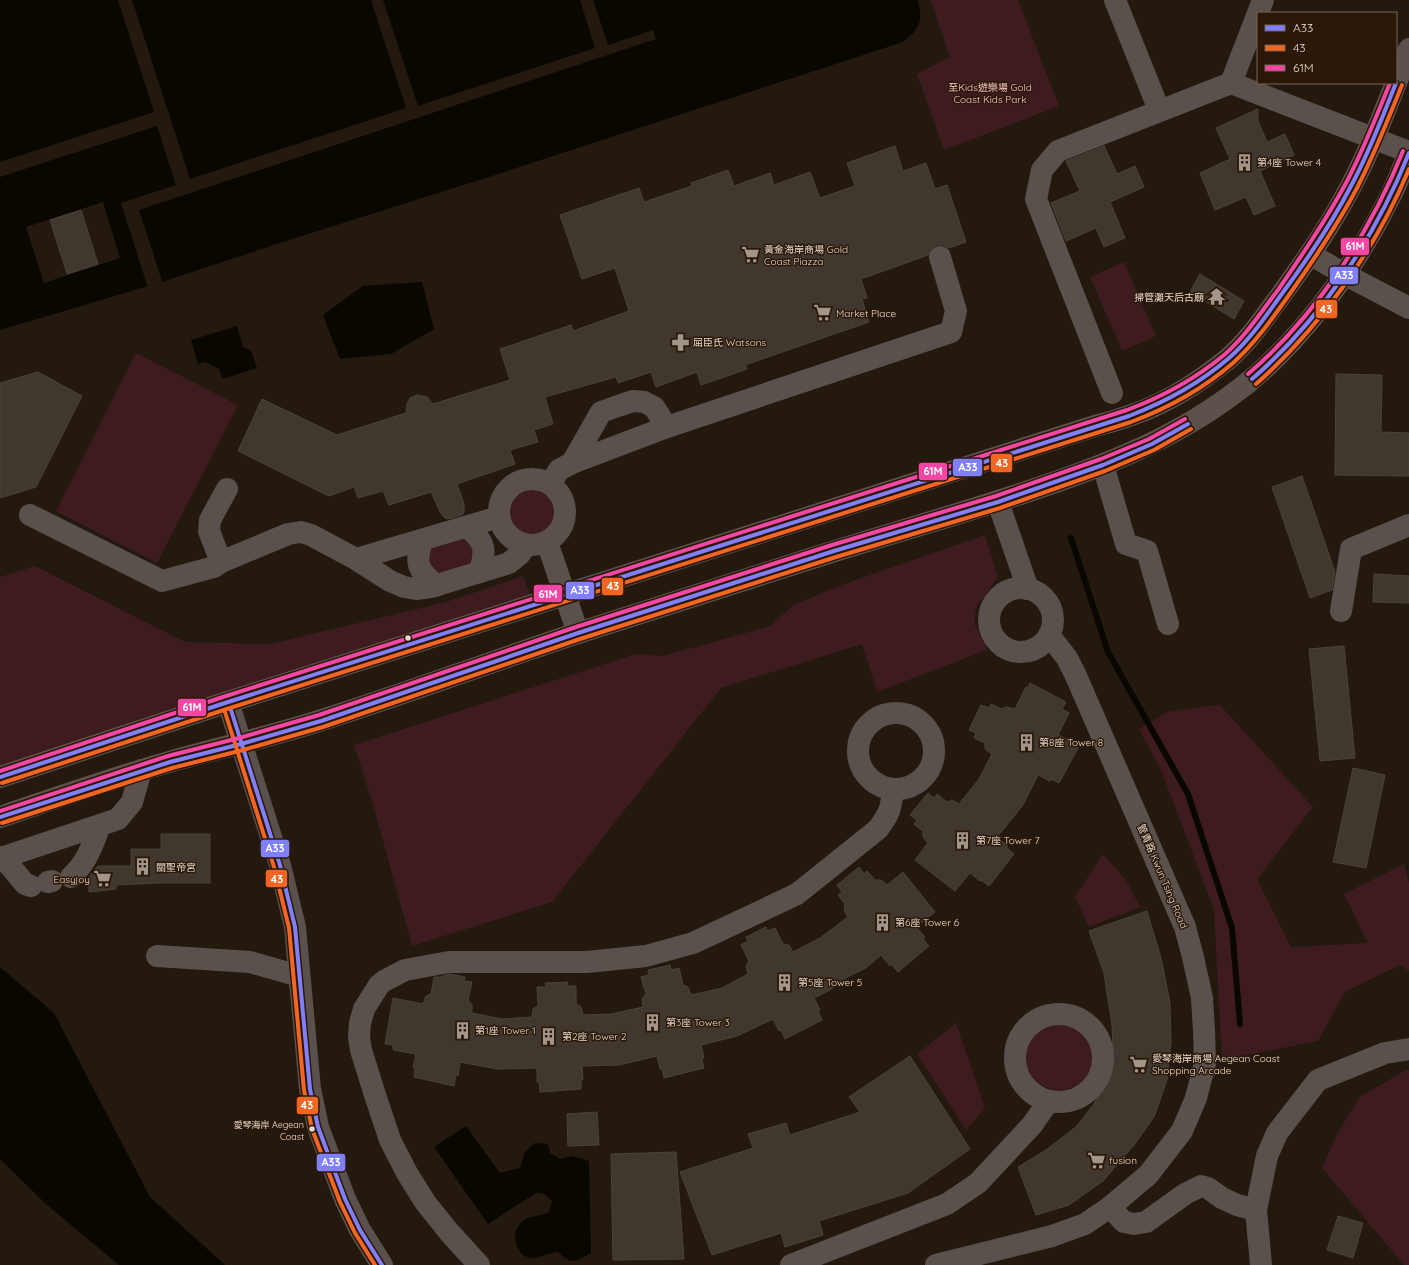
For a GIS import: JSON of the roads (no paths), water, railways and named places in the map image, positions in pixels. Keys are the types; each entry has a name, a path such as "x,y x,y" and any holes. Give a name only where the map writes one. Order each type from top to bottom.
{"main road":[{"path":"1397,80 1409,49"},
{"path":"0,777 228,702 980,464 1095,426 1120,420 1144,412 1166,402 1220,366 1240,348 1262,321 1310,254 1344,200 1374,139 1396,84"},
{"path":"0,817 141,770 321,721 578,633 834,551 998,502 1103,465 1152,444 1183,427 1228,398 1254,377 1283,350 1315,313 1366,241 1390,197 1409,153"}],"street":[{"path":"1115,0 1159,110"},
{"path":"1258,12 1263,0"},
{"path":"1231,83 1257,16"},
{"path":"1112,393 1036,199 1042,170 1058,151 1159,110 1231,83 1409,153"},
{"path":"1310,254 1344,274 1409,308"},
{"path":"550,484 559,470 572,463 667,428 951,332 956,311 940,257"},
{"path":"572,463 601,412 633,401 644,402 654,407 667,428"},
{"path":"1103,465 1126,544 1147,551 1168,624"},
{"path":"529,479 540,480 550,484 558,492 564,502 565,514 563,525 557,535 547,542 537,546 516,542 508,536 502,527 499,517 499,506 503,496 518,482 529,479"},
{"path":"221,562 209,531 210,520 227,489"},
{"path":"998,502 1028,589"},
{"path":"30,515 162,581 214,567 221,562 288,534 301,532 311,535 356,559 404,587 416,589 436,586 509,563 520,554 526,545"},
{"path":"356,559 499,517"},
{"path":"1341,611 1351,549 1409,525"},
{"path":"466,527 477,535 484,546 484,558 480,572"},
{"path":"422,540 418,553 418,566 425,576 436,586"},
{"path":"547,542 578,633"},
{"path":"1017,588 1028,589 1037,592 1050,607 1052,626 1049,635 1042,644 1033,650 1022,652 1002,646 994,638 990,628 989,617 992,607 998,598 1017,588"},
{"name":"管青路 Kwun Tsing Road","path":"936,1265 1052,1236 1085,1224 1110,1207 1148,1175 1182,1131 1196,1098 1205,1063 1202,998 1185,927 1076,676 1067,658 1049,635"},
{"path":"228,702 280,864 295,927 310,1089 318,1127 345,1199 360,1230 382,1265"},
{"path":"100,826 81,868 50,882 25,884 1,857 118,819 132,802 141,770"},
{"path":"479,1265 449,1232 425,1202 406,1173 390,1140 374,1095 361,1050 359,1037 360,1023 364,1009 379,985 384,980 405,970 449,962 587,962 646,956 693,943 797,894 878,829 891,808 893,789"},
{"path":"157,956 250,962 299,976"},
{"path":"1261,1265 1256,1210 1265,1174 1267,1156 1277,1133 1318,1080 1385,1053 1409,1049"},
{"path":"791,1265 947,1204 962,1195 978,1183 1032,1125 1049,1101"},
{"path":"1110,1207 1124,1222 1134,1224 1146,1222 1185,1194 1201,1186 1208,1188 1222,1198 1237,1205 1256,1210"}],"waterway":[{"path":"1071,538 1108,652 1188,794 1232,928 1240,1024"}],"place":[{"name":"第4座 Tower 4","path":"1244,162"},
{"name":"黃金海岸商場 Gold Coast Piazza","path":"751,255"},
{"name":"掃管灘天后古廟","path":"1217,297"},
{"name":"Market Place","path":"823,313"},
{"name":"屈臣氏 Watsons","path":"680,342"},
{"name":"第8座 Tower 8","path":"1026,742"},
{"name":"第7座 Tower 7","path":"963,840"},
{"name":"關聖帝宮","path":"143,867"},
{"name":"Easyjoy","path":"103,879"},
{"name":"第6座 Tower 6","path":"882,922"},
{"name":"第5座 Tower 5","path":"785,982"},
{"name":"第3座 Tower 3","path":"653,1022"},
{"name":"第1座 Tower 1","path":"462,1030"},
{"name":"第2座 Tower 2","path":"549,1036"},
{"name":"愛琴海岸商場 Aegean Coast Shopping Arcade","path":"1139,1064"},
{"name":"愛琴海岸 Aegean Coast","path":"312,1129"},
{"name":"fusion","path":"1096,1160"}],"park label":[{"name":"至Kids遊樂場 Gold Coast Kids Park","path":"990,92"}]}
